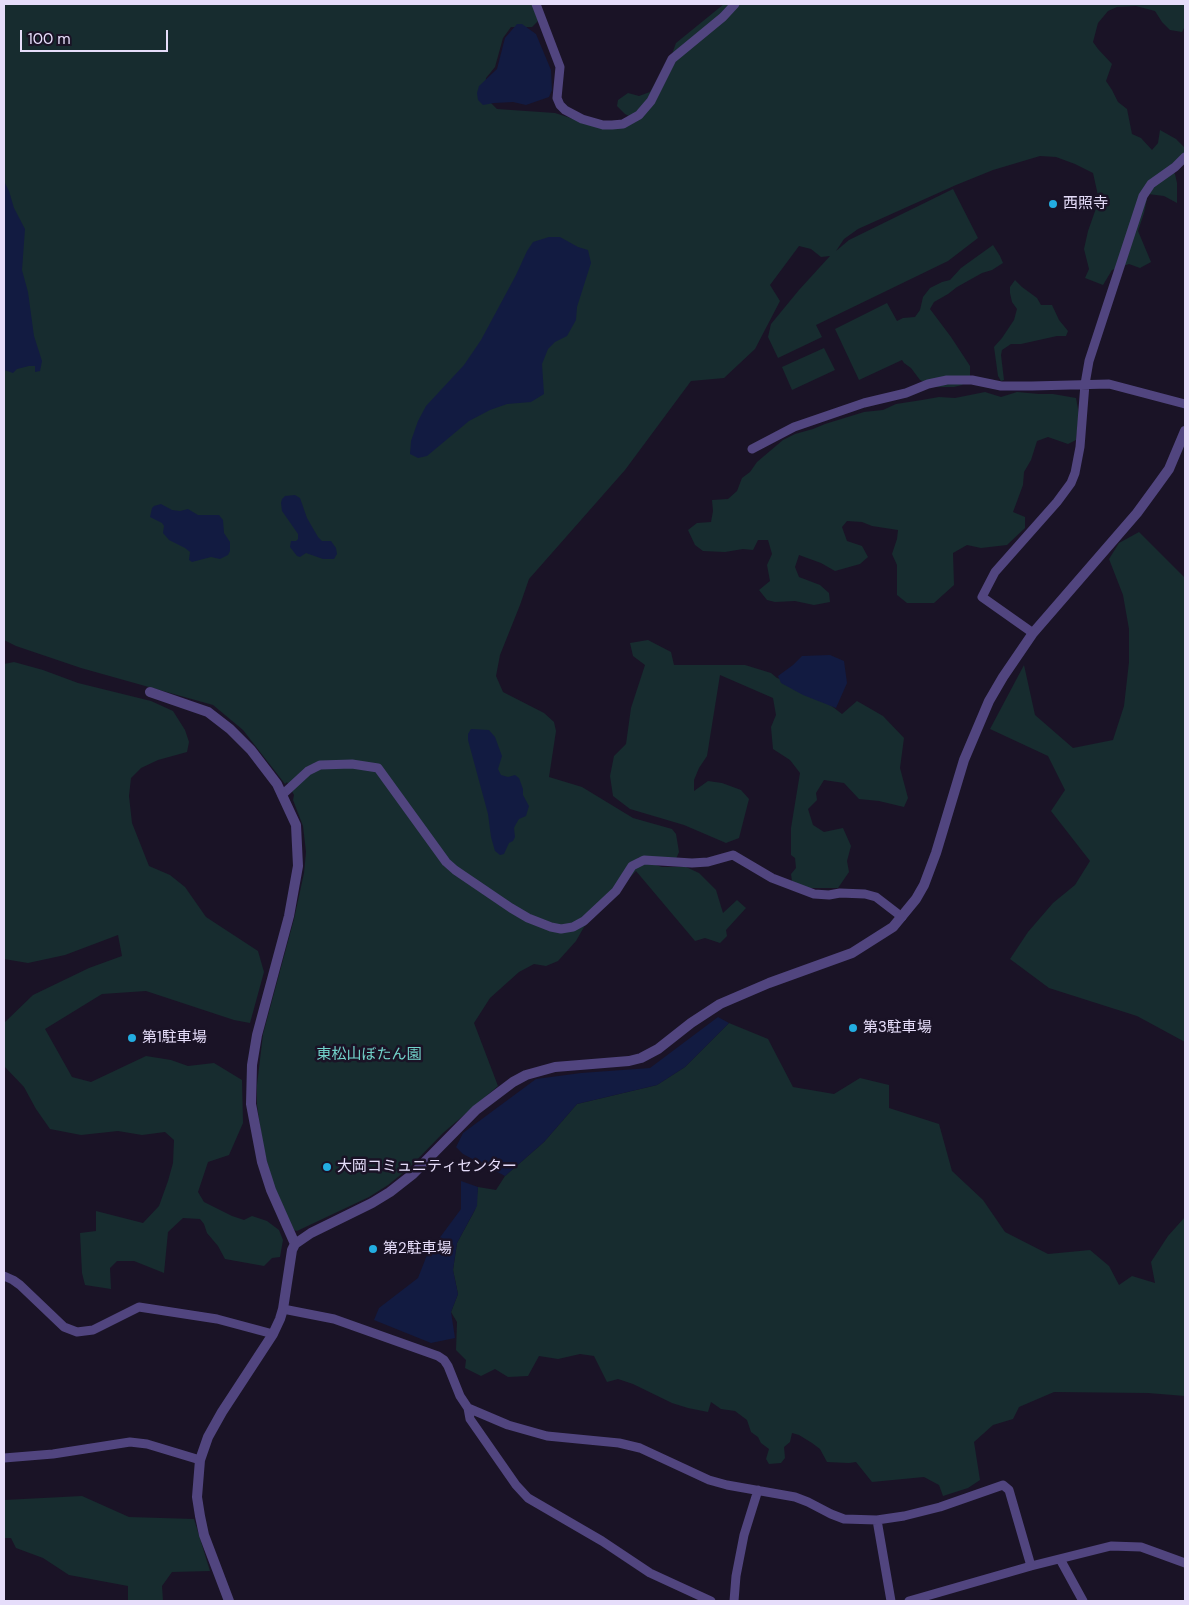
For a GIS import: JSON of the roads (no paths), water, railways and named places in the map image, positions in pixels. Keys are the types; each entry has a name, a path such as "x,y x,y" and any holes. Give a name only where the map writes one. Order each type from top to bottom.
{"street":[{"path":"536,4 560,67 557,98 560,105 565,110 582,119 603,125 623,124 639,115 651,101 672,59 724,17 735,4"},
{"path":"1034,633 982,597 995,572 1057,502 1075,473 1080,447 1085,384 1089,361 1143,196 1152,184 1185,157"},
{"path":"752,449 794,427 864,403 906,393 928,384 947,380 972,380 1001,386 1109,384 1185,404"},
{"path":"229,1601 204,1535 200,1516 197,1498 200,1460 212,1428 273,1334 283,1309 292,1250 295,1244 311,1232 372,1203 390,1192 413,1174 476,1110 513,1082 526,1075 555,1067 629,1061 641,1058 658,1049 691,1022 720,1004 761,986 852,953 885,932 902,917 916,899 927,877 964,760 978,724 1003,677 1034,633 1137,513 1169,469 1185,431"},
{"path":"150,692 208,712 230,729 251,750 276,784 296,826 298,866 289,916 257,1035 252,1064 251,1104 262,1162 270,1190 295,1244"},
{"path":"282,795 308,771 320,765 352,764 378,768 446,862 455,870 528,918 561,929 573,927 584,921 616,891 632,866 644,860 692,863 708,862 733,855 772,878 814,894 865,894 876,897 902,917"},
{"path":"4,1276 13,1280 64,1327 77,1332 93,1330 138,1307 217,1319 273,1334"},
{"path":"283,1309 334,1319 438,1356 448,1366 460,1396 468,1408 470,1418 516,1485 528,1498 602,1540 650,1573 710,1601"},
{"path":"468,1408 508,1425 547,1436 619,1443 640,1448 710,1480 727,1485 795,1497 844,1519 877,1520 904,1516 940,1507 1003,1485 1009,1490 1032,1566"},
{"path":"4,1458 53,1454 130,1442 147,1444 200,1460"},
{"path":"734,1601 736,1576 744,1535 758,1490"},
{"path":"877,1520 891,1601"},
{"path":"909,1601 1111,1546 1150,1549 1185,1563"},
{"path":"1060,1559 1084,1601"}],"water":[{"path":"517,24 522,24 536,34 551,70 552,90 549,97 526,105 513,102 483,105 478,100 479,86 497,69 505,38"},
{"path":"4,181 14,208 25,229 22,270 28,292 34,336 42,361 40,371 35,372 35,366 17,369 13,373 4,370"},
{"path":"549,237 560,237 588,250 591,263 577,307 576,320 567,336 555,342 548,349 542,364 544,394 531,402 507,404 490,410 469,421 427,456 418,458 410,454 411,441 426,406 464,365 481,340 533,242"},
{"path":"295,495 300,498 307,518 318,537 322,541 331,541 336,548 337,554 334,559 323,559 306,553 300,557 290,547 291,541 298,539 298,534 282,511 281,503 285,496"},
{"path":"161,504 172,510 188,509 198,515 219,515 223,520 224,533 230,542 228,555 220,559 211,557 192,562 189,560 190,552 169,540 163,533 164,526 162,523 150,517 152,508"},
{"path":"830,655 844,661 847,683 836,708 803,695 781,683 778,676 802,656"},
{"path":"471,729 489,730 495,737 502,756 498,769 501,775 508,777 515,775 519,778 523,795 529,806 526,816 519,819 514,828 515,837 513,841 509,843 504,854 500,855 495,851 491,837 488,814 468,740 468,734"},
{"path":"718,1017 729,1023 685,1067 657,1085 577,1104 544,1142 505,1176 463,1154 456,1147 463,1133 536,1079 581,1073 650,1068"},
{"path":"461,1181 478,1187 477,1206 457,1243 453,1270 458,1294 451,1312 455,1338 431,1343 374,1320 379,1308 418,1278 427,1255 461,1209"}],"place":[{"name":"西照寺","path":"1053,204"},
{"name":"第3駐車場","path":"853,1028"},
{"name":"第1駐車場","path":"132,1038"},
{"name":"大岡コミュニティセンター","path":"327,1167"},
{"name":"第2駐車場","path":"373,1249"}],"park label":[{"name":"東松山ぼたん園","path":"369,1055"}]}
